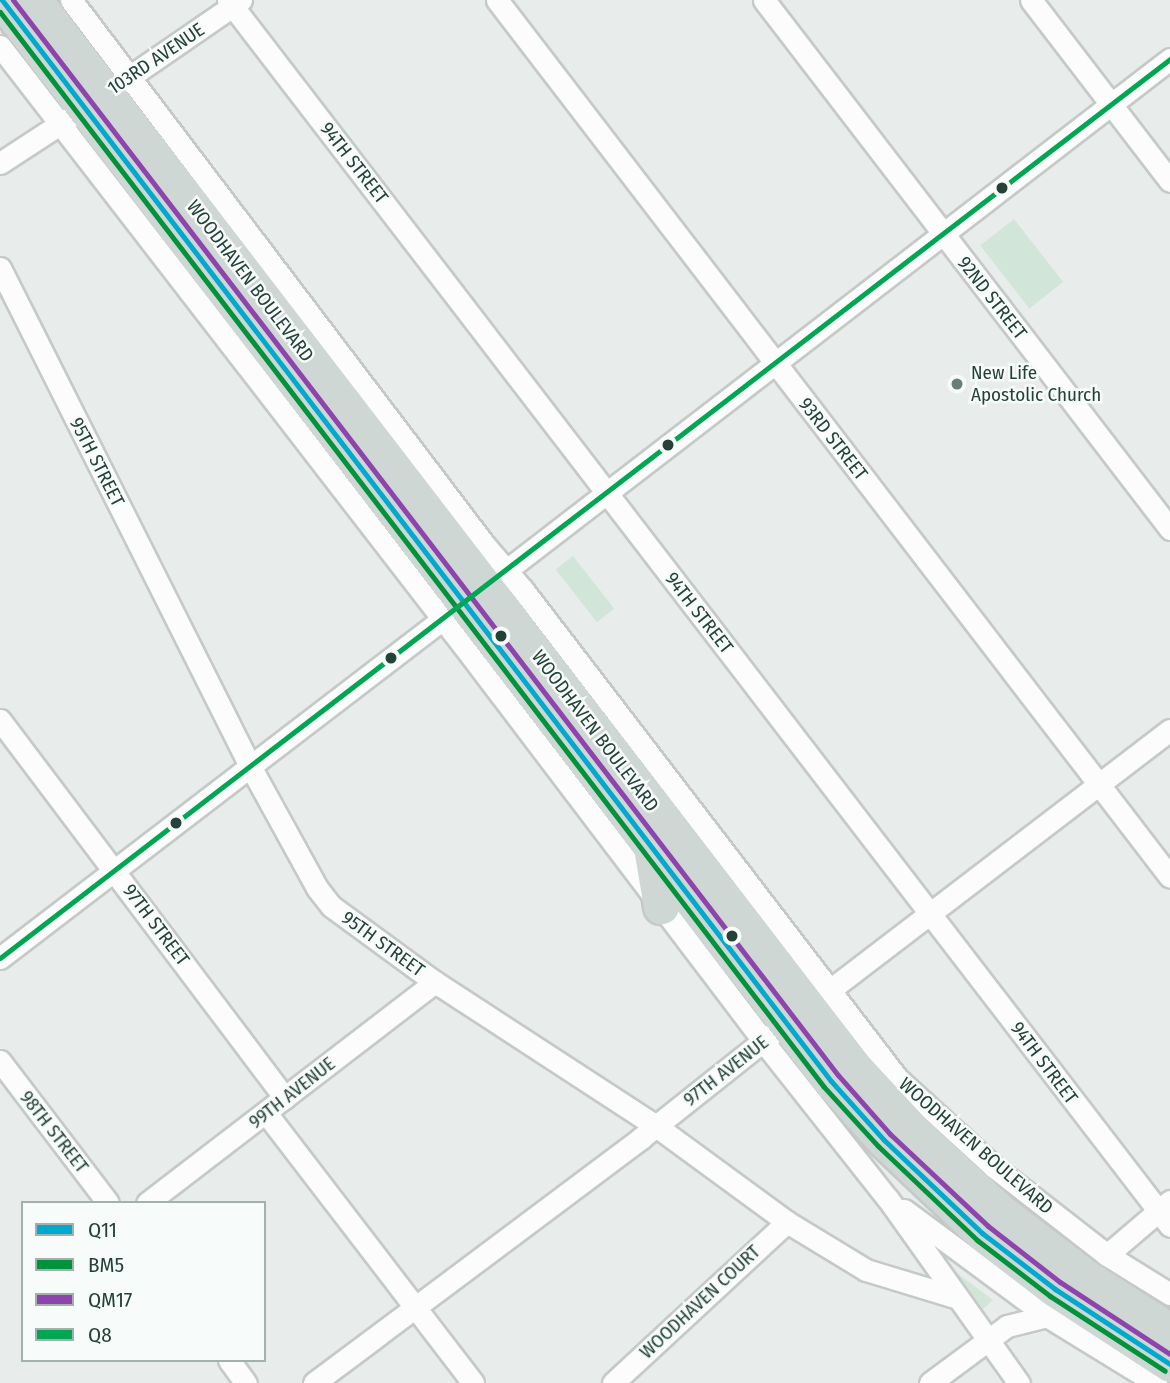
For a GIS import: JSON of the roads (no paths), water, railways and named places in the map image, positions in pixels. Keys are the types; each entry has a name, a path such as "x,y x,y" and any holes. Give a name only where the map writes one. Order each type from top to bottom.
{"main road":[{"name":"WOODHAVEN BOULEVARD","path":"2,0 94,100 436,523 474,595 651,849 796,1016 962,1178 1084,1276 1170,1331"},
{"name":"WOODHAVEN BOULEVARD","path":"34,0 94,100 796,1016 853,1108 946,1201 1055,1289 1170,1364"},
{"path":"412,449 436,523"},
{"path":"651,849 661,906"}],"street":[{"name":"WOODHAVEN BOULEVARD","path":"71,0 94,100"},
{"name":"93RD STREET","path":"497,0 1170,877"},
{"name":"92ND STREET","path":"764,0 1170,529"},
{"path":"1031,0 1170,181"},
{"name":"103RD AVENUE","path":"0,163 234,2"},
{"name":"94TH STREET","path":"234,2 930,913 1166,1213"},
{"name":"WOODHAVEN BOULEVARD","path":"0,46 94,100 412,449 474,595 661,906 796,1016 897,1079 994,1167 1107,1255 1170,1294"},
{"path":"0,958 1170,59"},
{"name":"95TH STREET","path":"0,268 250,766 317,888 331,906 435,982 656,1126 788,1222 866,1270 958,1298"},
{"name":"97TH STREET","path":"0,720 115,869 285,1098"},
{"name":"97TH AVENUE","path":"314,1383 656,1126 1170,730"},
{"name":"99TH AVENUE","path":"150,1201 435,982"},
{"name":"WOODHAVEN BOULEVARD","path":"796,1016 888,1199 958,1298"},
{"name":"98TH STREET","path":"0,1062 106,1201"},
{"path":"266,1113 473,1383"},
{"name":"WOODHAVEN BOULEVARD","path":"888,1199 1047,1316 1156,1383"},
{"path":"1107,1255 1166,1213"},
{"name":"WOODHAVEN COURT","path":"613,1383 788,1222"},
{"path":"958,1298 1019,1383"},
{"path":"930,1383 1007,1326 1047,1316"},
{"path":"230,1362 246,1383"}],"place":[{"name":"New Life Apostolic Church","path":"957,384"}]}
